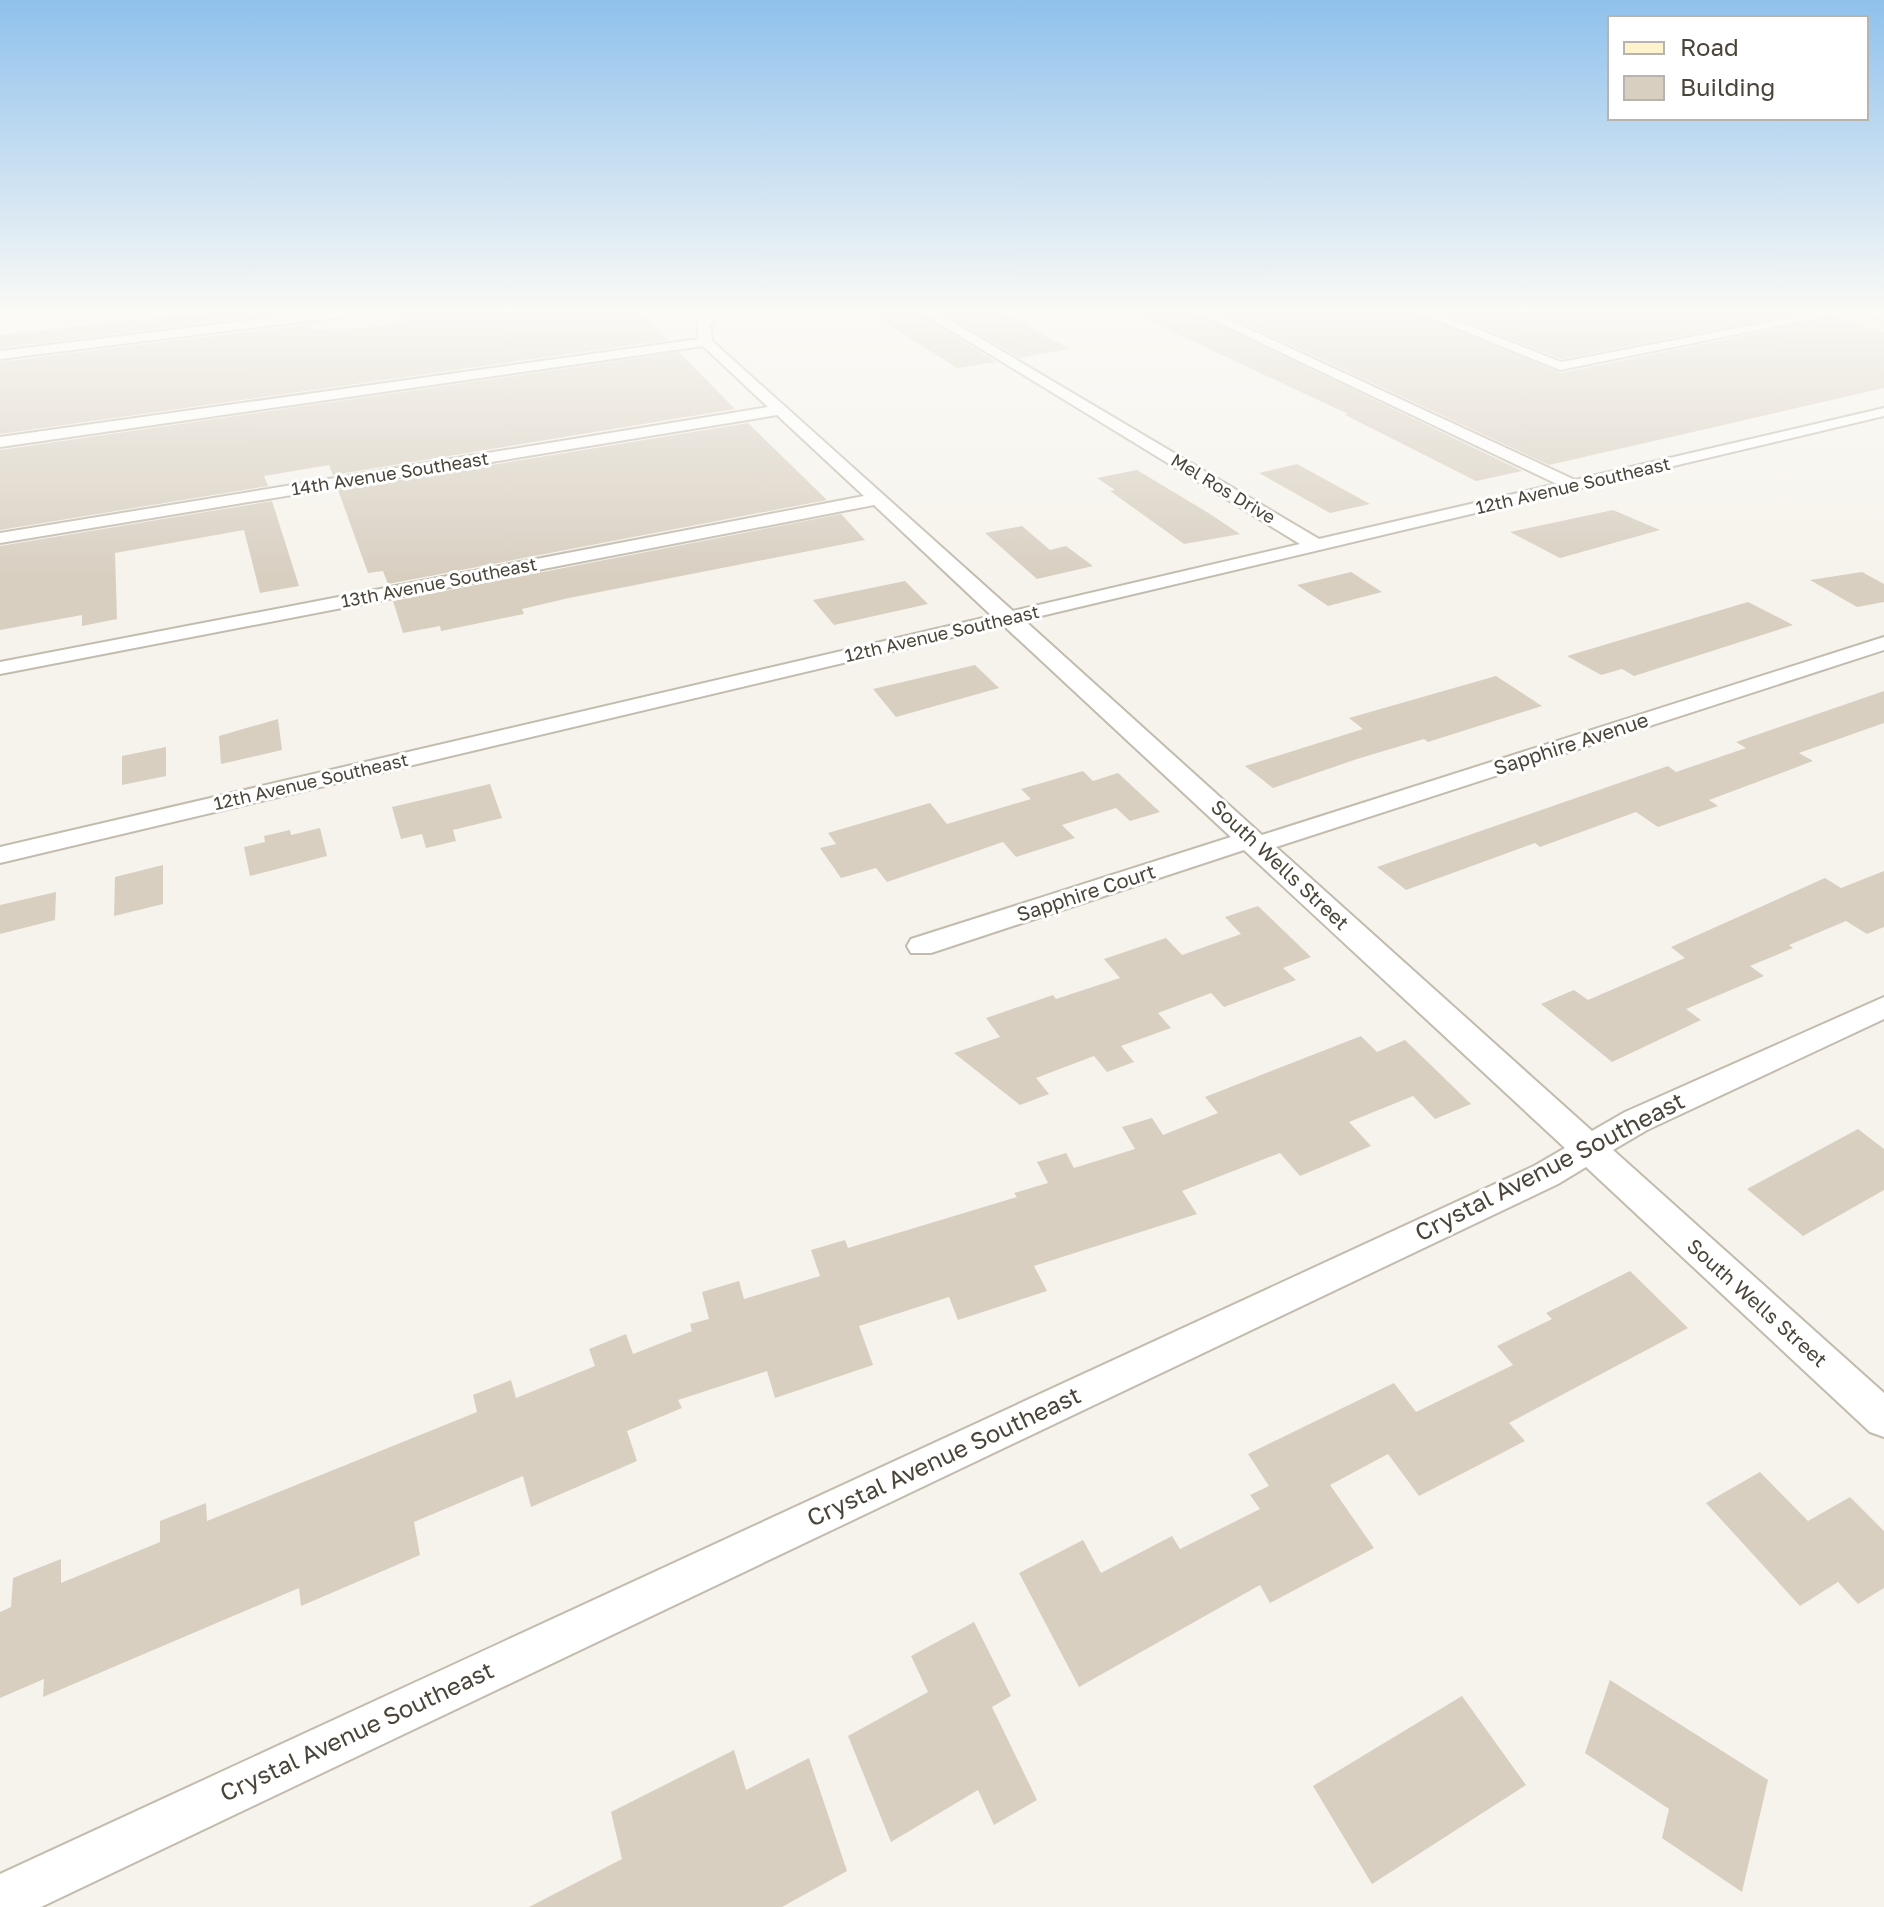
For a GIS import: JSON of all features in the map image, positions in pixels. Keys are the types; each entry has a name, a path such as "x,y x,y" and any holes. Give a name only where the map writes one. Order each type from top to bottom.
{"street":[{"path":"0,442 311,398"},
{"name":"South Wells Street","path":"766,398 1884,1419"},
{"name":"Mel Ros Drive","path":"1070,398 1317,546"},
{"path":"1387,398 1573,485"},
{"name":"14th Avenue Southeast","path":"0,538 779,410"},
{"name":"12th Avenue Southeast","path":"0,855 1884,412"},
{"name":"13th Avenue Southeast","path":"0,668 878,499"},
{"name":"Sapphire Avenue","path":"1254,842 1884,643"},
{"name":"Sapphire Court","path":"921,946 1254,842"},
{"name":"Crystal Avenue Southeast","path":"0,1900 1503,1195 1636,1121 1884,1007"}],"building":[{"path":"0,398 256,398 0,434"},
{"path":"360,398 724,398 735,409 333,475 329,465 264,476 268,486 0,530 0,450"},
{"path":"1314,398 1371,398 1522,471 1476,481 1345,415 1348,414"},
{"path":"1405,398 1841,398 1549,465"},
{"path":"748,423 827,500 388,584 383,571 368,573 338,490"},
{"path":"1297,464 1370,504 1330,513 1259,473"},
{"path":"1137,470 1240,534 1184,544 1110,491 1115,490 1097,478"},
{"path":"272,501 299,586 260,593 244,530 115,553 117,619 82,626 82,615 0,630 0,546"},
{"path":"1613,510 1660,530 1560,558 1510,532"},
{"path":"841,514 865,540 569,598 522,609 524,614 441,631 440,626 403,633 393,601"},
{"path":"1022,526 1050,550 1066,546 1093,566 1037,579 985,533"},
{"path":"1351,572 1382,592 1328,606 1297,585"},
{"path":"1862,572 1884,584 1884,602 1857,607 1810,580"},
{"path":"905,581 928,604 834,625 813,600"},
{"path":"1748,602 1793,625 1634,676 1622,669 1601,675 1567,656"},
{"path":"975,665 999,688 896,717 873,689"},
{"path":"1496,676 1542,706 1428,742 1424,739 1357,759 1273,788 1245,766 1363,729 1349,718"},
{"path":"1884,691 1884,723 1799,753 1813,761 1709,800 1718,806 1658,827 1636,812 1540,847 1535,843 1406,890 1377,867 1668,766 1676,772 1746,748 1736,742"},
{"path":"278,719 282,750 221,764 219,736"},
{"path":"166,747 166,776 122,785 122,756"},
{"path":"1083,771 1093,781 1118,773 1160,812 1130,821 1116,808 1062,825 1075,838 1016,857 1003,842 887,882 876,868 841,878 820,848 836,844 828,833 930,803 947,824 1031,799 1021,789"},
{"path":"490,784 502,818 453,830 456,841 426,848 422,834 401,839 392,807"},
{"path":"320,828 327,856 250,876 244,847 265,842 264,836 290,830 291,835"},
{"path":"163,865 163,904 114,916 115,877"},
{"path":"1884,871 1884,927 1867,934 1846,921 1789,945 1793,948 1750,966 1764,976 1686,1009 1701,1020 1612,1062 1541,1004 1574,990 1588,1000 1685,958 1671,947 1825,878 1841,888"},
{"path":"56,892 55,920 0,934 0,905"},
{"path":"1258,906 1311,957 1283,968 1296,980 1224,1007 1211,993 1158,1013 1171,1028 1121,1046 1134,1062 1107,1072 1094,1056 1036,1078 1049,1094 1020,1105 954,1053 1000,1037 986,1018 1053,995 1056,999 1120,978 1104,959 1166,938 1182,955 1241,934 1225,917"},
{"path":"1361,1036 1377,1052 1405,1040 1471,1104 1435,1119 1413,1096 1349,1122 1371,1146 1300,1176 1280,1153 1182,1191 1197,1214 1034,1266 1047,1291 958,1320 949,1297 859,1326 873,1365 775,1398 767,1371 678,1400 682,1408 627,1431 637,1461 531,1507 523,1476 414,1522 420,1555 301,1606 299,1588 43,1697 44,1679 0,1698 0,1612 11,1607 13,1578 61,1559 61,1583 160,1542 160,1521 206,1503 207,1521 477,1412 473,1395 511,1380 516,1398 595,1366 589,1349 626,1334 633,1354 692,1331 690,1324 709,1319 702,1292 739,1281 744,1299 820,1276 811,1250 845,1240 848,1248 1017,1197 1014,1193 1048,1183 1037,1162 1066,1153 1074,1168 1135,1149 1122,1127 1152,1118 1163,1135 1218,1113 1205,1097"},
{"path":"1858,1129 1884,1149 1884,1190 1803,1236 1747,1189"},
{"path":"1630,1271 1688,1328 1509,1423 1525,1441 1419,1496 1388,1454 1330,1485 1374,1548 1270,1603 1260,1585 1079,1687 1019,1573 1083,1540 1101,1573 1172,1536 1180,1549 1260,1509 1250,1495 1269,1486 1248,1454 1394,1383 1416,1412 1513,1365 1497,1346 1552,1319 1546,1313"},
{"path":"1760,1472 1808,1521 1850,1497 1884,1531 1884,1588 1858,1604 1838,1582 1800,1606 1706,1503"},
{"path":"974,1622 1011,1696 992,1707 1037,1800 994,1825 978,1790 891,1842 848,1736 928,1692 911,1656"},
{"path":"1610,1680 1768,1780 1742,1892 1662,1838 1669,1809 1585,1753"},
{"path":"1462,1696 1526,1785 1372,1884 1313,1786"},
{"path":"734,1750 746,1790 809,1758 847,1871 782,1907 529,1907 622,1859 611,1812"}]}
